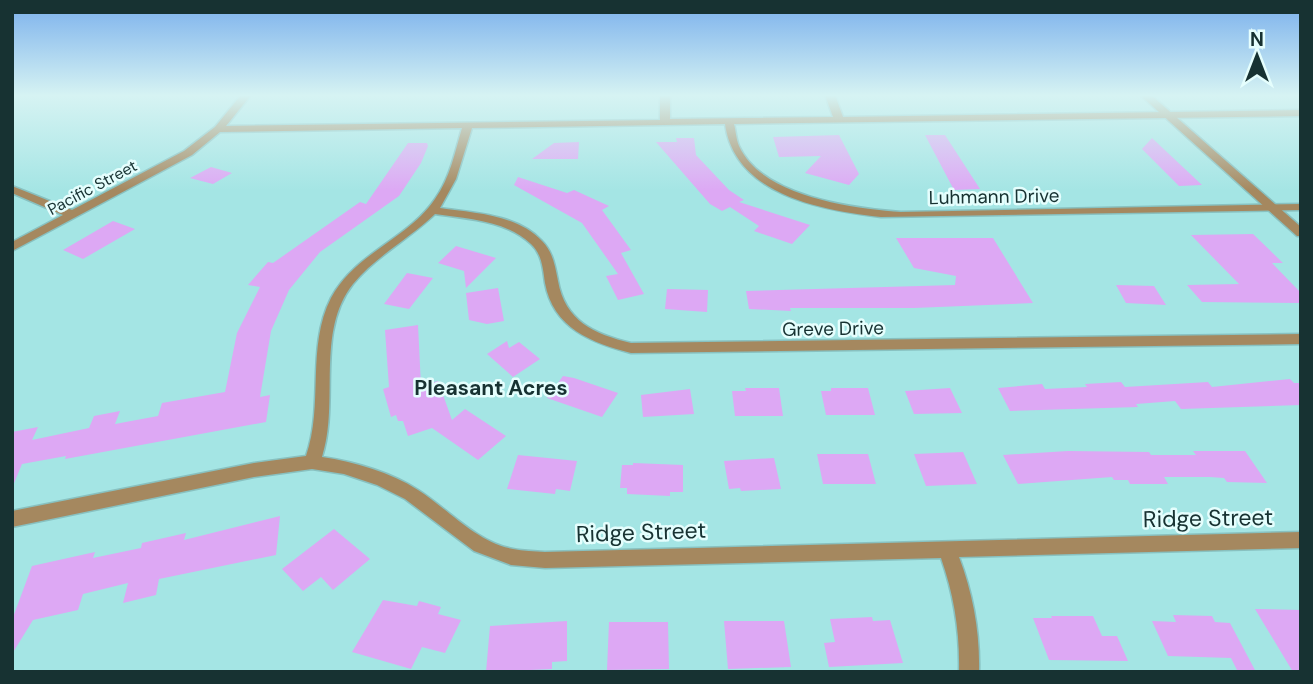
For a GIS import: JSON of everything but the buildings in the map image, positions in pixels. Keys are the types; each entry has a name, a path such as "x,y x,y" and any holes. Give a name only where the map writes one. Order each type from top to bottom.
{"street":[{"path":"218,129 322,127"},
{"path":"312,462 321,440 326,343 335,302 357,271 433,210 453,174 467,127"},
{"name":"Luhmann Drive","path":"731,127 739,153 768,180 810,200 866,212 901,215 1301,207"},
{"path":"1181,127 1301,233"},
{"name":"Pacific Street","path":"12,247 178,159 218,129"},
{"path":"12,188 73,215"},
{"name":"Greve Drive","path":"433,210 487,220 524,233 545,251 551,271 553,293 561,310 573,324 590,334 631,348 1301,339"},
{"name":"Ridge Street","path":"12,519 254,470 312,462 344,467 383,480 411,494 480,545 511,557 545,560 1301,540"},
{"path":"947,548 963,590 970,636 969,672"}],"district":[{"name":"Pleasant Acres","path":"491,388"}]}
